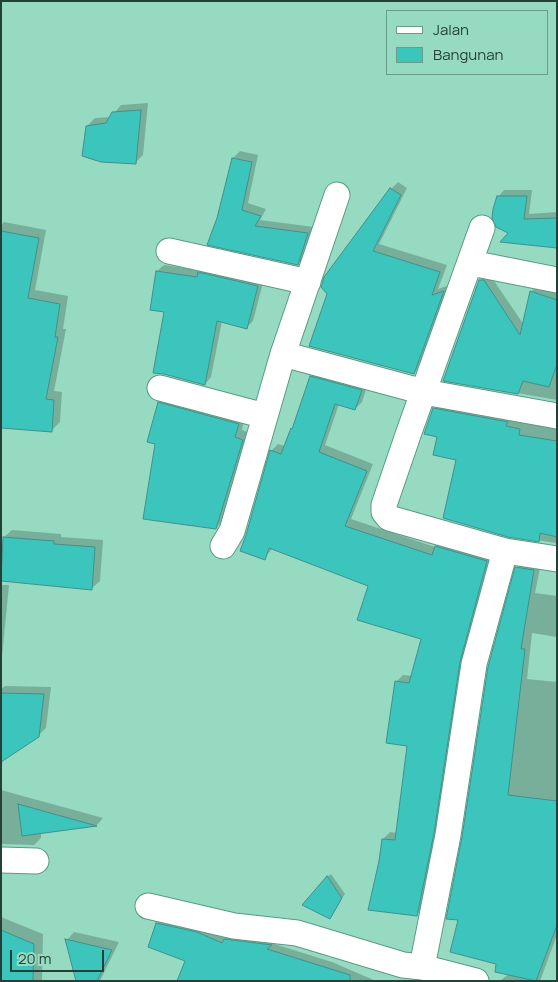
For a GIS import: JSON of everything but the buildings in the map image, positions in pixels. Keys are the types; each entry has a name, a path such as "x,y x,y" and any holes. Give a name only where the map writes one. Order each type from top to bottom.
{"street":[{"path":"223,546 232,531 283,354 337,195"},
{"path":"482,228 384,505 384,512 389,518 505,551 557,559"},
{"path":"168,251 308,282"},
{"path":"471,262 557,280"},
{"path":"283,354 424,392 557,416"},
{"path":"160,388 265,416"},
{"path":"408,971 448,835 474,664 505,551"},
{"path":"1,860 36,861"},
{"path":"148,906 234,926 297,933 408,971 476,981"}]}
